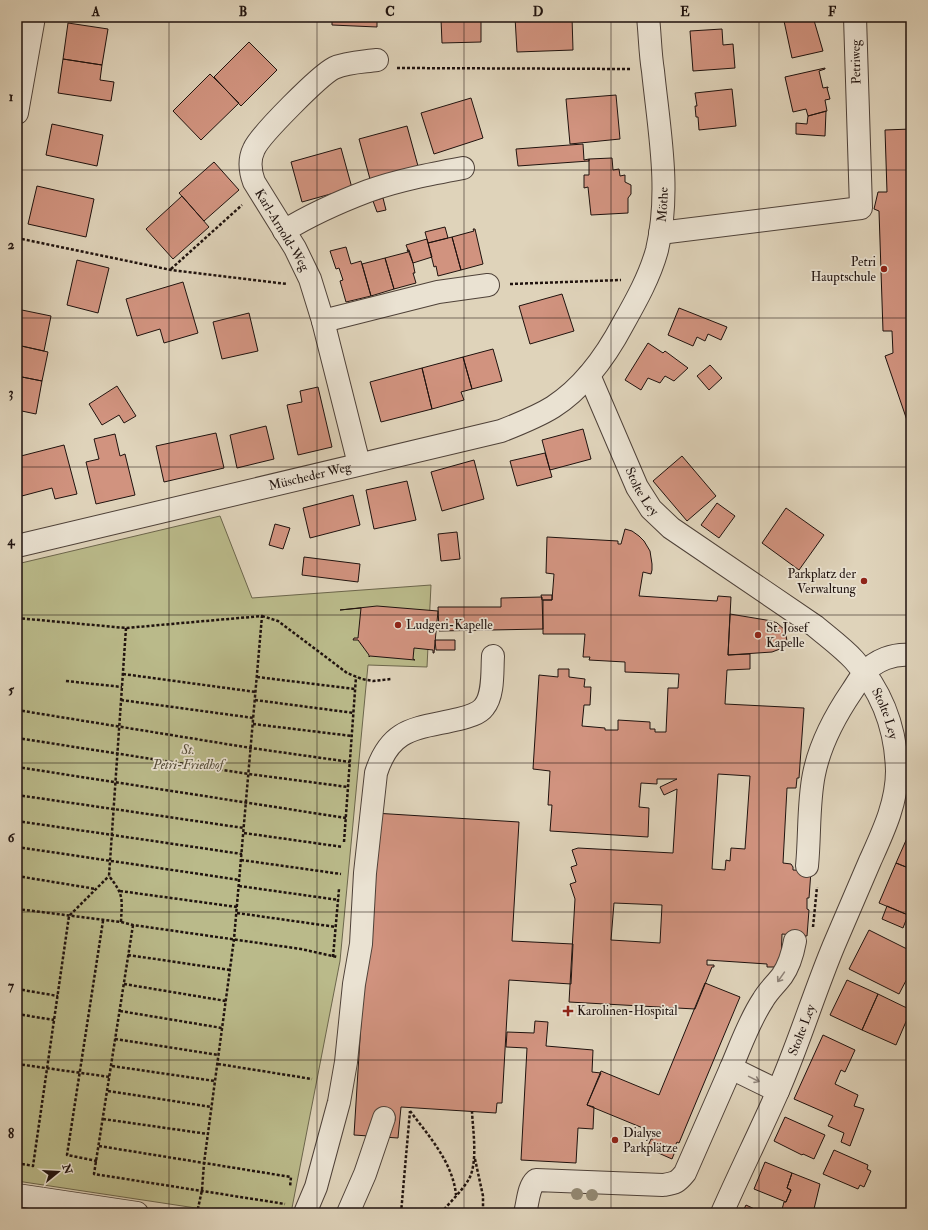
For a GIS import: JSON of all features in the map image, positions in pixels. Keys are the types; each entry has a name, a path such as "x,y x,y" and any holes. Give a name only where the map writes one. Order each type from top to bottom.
{"street":[{"path":"17,113 34,17"},
{"name":"Möthe","path":"589,375 620,331 646,279 654,257 660,233 663,178 662,148 652,69 648,17"},
{"name":"Petriweg","path":"660,233 861,208 855,17"},
{"name":"Karl-Arnold-Weg","path":"359,464 314,288 305,266 258,190 251,175 251,159 253,150 257,143 325,73 343,65 377,60"},
{"path":"284,232 308,218 367,191 422,176 463,168"},
{"path":"323,321 438,292 488,285"},
{"name":"Müscheder Weg","path":"17,546 507,429 554,406 589,375"},
{"name":"Stolte Ley","path":"589,375 637,487 651,509 671,528 815,626 854,660 865,673 884,705 892,729 897,770 894,800 886,823 834,947 778,1090 722,1213"},
{"path":"812,874 812,790 814,774 818,759 831,726 843,704 865,673 879,662 892,655 911,655"},
{"path":"296,1208 316,1187 339,1102 346,1062 350,1014 361,944 365,873 376,773 380,760 386,749 403,734 415,729 464,717 476,713 484,708 492,685 492,656"},
{"path":"526,1213 530,1188 532,1183 536,1180 542,1179 663,1185 678,1181 685,1173 760,1004 784,974 793,951 795,941"},
{"path":"731,1068 778,1090"},
{"path":"348,1213 365,1174 384,1118"},
{"path":"17,1195 138,1213"}],"path":[{"path":"377,60 392,68 652,69"},
{"path":"171,270 258,190"},
{"path":"17,238 171,270 314,288"},
{"path":"488,285 646,279"},
{"path":"197,1213 202,1190 204,1162 237,913 262,616"},
{"path":"17,618 126,628 262,616 278,621 347,673 356,677 374,681 391,679"},
{"path":"120,922 122,898 120,891 109,876 126,628"},
{"path":"123,674 256,692"},
{"path":"257,677 356,689"},
{"path":"343,854 356,677"},
{"path":"66,681 122,687"},
{"path":"121,700 254,718"},
{"path":"255,700 354,713"},
{"path":"17,710 251,748 350,762"},
{"path":"253,724 352,736"},
{"path":"17,738 249,774 348,787"},
{"path":"17,767 346,818"},
{"path":"17,795 244,828"},
{"path":"17,821 242,854"},
{"path":"244,833 343,847"},
{"path":"17,847 240,880"},
{"path":"241,860 341,874"},
{"path":"340,880 341,867"},
{"path":"812,874 813,929"},
{"path":"17,876 96,889"},
{"path":"17,1163 33,1166 69,916 109,876"},
{"path":"239,886 339,900"},
{"path":"333,956 340,887"},
{"path":"120,891 237,907"},
{"path":"17,909 120,922 301,949 358,961"},
{"path":"237,913 336,927"},
{"path":"97,1161 67,1155 103,921"},
{"path":"133,925 94,1174 202,1190 296,1208"},
{"path":"128,955 230,970"},
{"path":"124,984 226,1001"},
{"path":"17,989 58,996"},
{"path":"120,1011 222,1028"},
{"path":"17,1014 54,1020"},
{"path":"116,1039 219,1055"},
{"path":"17,1064 110,1077"},
{"path":"218,1064 312,1079"},
{"path":"112,1066 215,1081"},
{"path":"108,1091 212,1108"},
{"path":"401,1213 410,1111 443,1158 455,1183 456,1195"},
{"path":"441,1213 469,1178 474,1163 472,1112"},
{"path":"103,1119 208,1134"},
{"path":"99,1146 291,1177 289,1190"},
{"path":"474,1153 483,1196 483,1213"}],"green space":[{"name":"St. Petri-Friedhof","path":"220,516 252,598 431,585 427,667 368,665 340,961 291,1213 217,1213 209,1210 17,1181 17,564"}],"building":[{"path":"332,17 377,17 377,27 332,25"},
{"path":"431,17 481,17 481,42 442,43 441,19 431,19"},
{"path":"515,17 572,17 573,50 517,52"},
{"path":"802,17 813,17 823,51 792,58 784,21"},
{"path":"68,23 108,29 102,65 63,59"},
{"path":"722,29 723,45 733,44 735,68 693,71 690,31"},
{"path":"249,42 277,70 241,106 214,77"},
{"path":"63,59 102,65 100,80 114,82 111,101 58,93"},
{"path":"825,68 819,71 823,88 828,87 830,99 825,100 827,111 808,116 806,109 793,112 785,77"},
{"path":"210,74 239,103 201,140 173,111"},
{"path":"732,89 736,126 699,130 698,117 696,117 695,106 697,106 695,93"},
{"path":"616,95 620,139 570,144 566,99"},
{"path":"471,98 483,138 434,154 421,113"},
{"path":"826,111 825,136 796,134 796,123 807,124 808,116"},
{"path":"52,124 103,135 97,166 46,155"},
{"path":"407,126 418,166 370,179 359,139"},
{"path":"911,129 911,432 885,356 893,353 892,331 883,331 879,211 874,209 878,192 887,192 885,130"},
{"path":"583,144 584,160 589,159 589,161 518,166 516,149"},
{"path":"341,148 352,188 302,202 291,162"},
{"path":"612,158 613,170 619,169 620,176 625,175 625,182 631,185 631,194 628,198 628,213 591,215 588,187 584,188 584,175 589,175 589,159"},
{"path":"214,162 239,190 204,221 179,193"},
{"path":"37,186 94,199 86,237 28,224"},
{"path":"182,196 209,227 173,259 146,229"},
{"path":"383,198 386,210 377,212 373,201"},
{"path":"445,227 448,238 428,243 425,232"},
{"path":"473,229 475,229 483,264 461,270 452,237 474,231"},
{"path":"452,237 461,270 438,276 436,266 434,267 428,243"},
{"path":"427,239 432,257 413,263 406,245"},
{"path":"346,247 351,264 361,261 371,296 346,302 340,281 343,280 339,268 336,269 330,251"},
{"path":"407,250 409,250 413,263 415,273 413,273 416,283 394,289 385,258 408,252"},
{"path":"385,258 394,289 371,296 362,264"},
{"path":"77,260 109,268 98,313 67,305"},
{"path":"183,282 198,333 164,343 160,329 137,336 126,299"},
{"path":"562,294 574,331 530,344 519,306"},
{"path":"679,308 727,327 721,340 708,334 705,341 697,337 693,346 668,335"},
{"path":"17,309 51,316 44,351 17,345"},
{"path":"249,313 258,351 222,359 213,322"},
{"path":"648,343 663,353 665,351 688,368 674,381 665,376 660,383 648,378 641,390 625,380"},
{"path":"17,345 48,352 42,381 17,376"},
{"path":"493,349 502,381 472,389 463,357"},
{"path":"463,357 472,389 461,392 464,400 432,409 422,368"},
{"path":"710,365 722,378 709,390 697,376"},
{"path":"422,368 432,409 381,422 370,382"},
{"path":"17,376 42,381 36,414 17,410"},
{"path":"117,386 136,416 124,423 119,415 102,425 89,404"},
{"path":"318,387 332,447 298,455 287,405 302,402 300,391"},
{"path":"266,426 274,459 237,468 230,435"},
{"path":"583,429 591,459 550,470 542,440"},
{"path":"216,433 224,468 164,482 156,446"},
{"path":"115,434 120,456 125,454 135,495 96,504 86,462 99,459 94,439"},
{"path":"64,445 77,494 55,499 52,488 18,497 17,457"},
{"path":"545,453 552,477 517,486 510,461"},
{"path":"682,456 716,496 687,521 653,481"},
{"path":"474,460 484,499 442,511 431,472"},
{"path":"407,481 416,520 374,529 366,490"},
{"path":"353,495 360,525 310,538 303,508"},
{"path":"717,503 735,516 719,538 701,525"},
{"path":"786,508 824,535 799,570 762,543"},
{"path":"275,524 290,528 283,549 269,545"},
{"path":"625,529 632,531 639,536 650,551 652,570 651,574 643,572 639,596 717,601 718,596 731,597 728,655 750,654 750,669 727,670 725,704 804,708 799,778 797,778 796,788 787,788 783,863 791,864 793,870 811,871 809,898 807,898 807,909 809,910 807,936 782,934 781,964 776,967 767,967 767,964 707,960 707,965 714,965 714,967 712,967 695,1009 569,1002 575,899 570,884 576,882 571,867 577,865 572,850 578,848 673,853 677,789 664,795 660,787 677,779 657,779 657,784 641,783 639,807 649,808 648,837 550,831 552,805 548,805 550,771 533,769 539,675 558,677 558,669 569,669 569,677 585,679 584,687 591,687 590,705 584,705 582,726 605,728 605,730 618,730 618,720 650,722 650,729 655,729 655,732 666,732 668,688 678,688 679,674 625,672 625,662 589,660 590,657 583,657 585,634 543,634 543,600 552,600 554,574 546,573 547,537 618,541 618,544 621,544","holes":["718,774 750,776 745,849 731,848 730,861 726,860 725,870 712,869","614,903 662,905 660,943 611,940"]},
{"path":"457,532 460,559 441,561 438,534"},
{"path":"304,557 360,564 358,582 302,575"},
{"path":"541,595 552,595 552,600 542,600"},
{"path":"542,597 543,629 439,631 438,607 501,607 501,598"},
{"name":"Ludgeri-Kapelle","path":"377,606 438,611 434,653 433,650 414,648 413,659 415,660 369,657 358,640 353,640 354,638 358,638 361,608 340,610"},
{"name":"St. Josef Kapelle","path":"730,614 777,623 785,630 787,641 780,649 772,652 728,655"},
{"path":"435,640 455,640 455,650 436,650"},
{"path":"374,813 519,822 512,941 573,944 571,984 509,980 502,1103 497,1103 496,1113 401,1107 398,1138 354,1135"},
{"path":"911,829 911,869 896,863"},
{"path":"896,863 911,869 911,914 909,913 908,915 879,903"},
{"path":"887,906 908,915 903,928 882,919"},
{"path":"869,930 911,951 911,971 899,994 849,969"},
{"path":"847,980 878,994 862,1030 830,1015"},
{"path":"705,983 740,997 679,1143 677,1142 674,1148 676,1149 672,1159 647,1148 655,1133 587,1105 601,1071 659,1095"},
{"path":"878,994 911,1010 896,1045 862,1030"},
{"path":"535,1021 548,1022 546,1046 593,1050 592,1072 601,1073 587,1105 594,1107 593,1129 578,1128 576,1163 521,1160 527,1048 506,1047 507,1032 534,1033"},
{"path":"823,1035 855,1050 845,1072 841,1070 835,1084 858,1095 854,1106 864,1109 850,1146 841,1142 844,1133 828,1126 833,1116 794,1099"},
{"path":"785,1117 825,1135 814,1159 803,1154 802,1155 774,1141"},
{"path":"834,1150 868,1165 867,1169 871,1171 864,1187 860,1185 858,1189 823,1174"},
{"path":"765,1162 792,1173 787,1188 791,1190 786,1202 754,1189"},
{"path":"792,1173 820,1184 814,1209 826,1213 781,1213 784,1202 786,1202 791,1190 787,1188"},
{"path":"746,1205 763,1213 742,1213"}],"place":[{"name":"Petri Hauptschule","path":"884,269"},
{"name":"Parkplatz der Verwaltung","path":"864,581"},
{"name":"Ludgeri-Kapelle","path":"398,625"},
{"name":"St. Josef Kapelle","path":"758,635"},
{"name":"Karolinen-Hospital","path":"568,1011"},
{"name":"Dialyse Parkplätze","path":"615,1140"}]}
